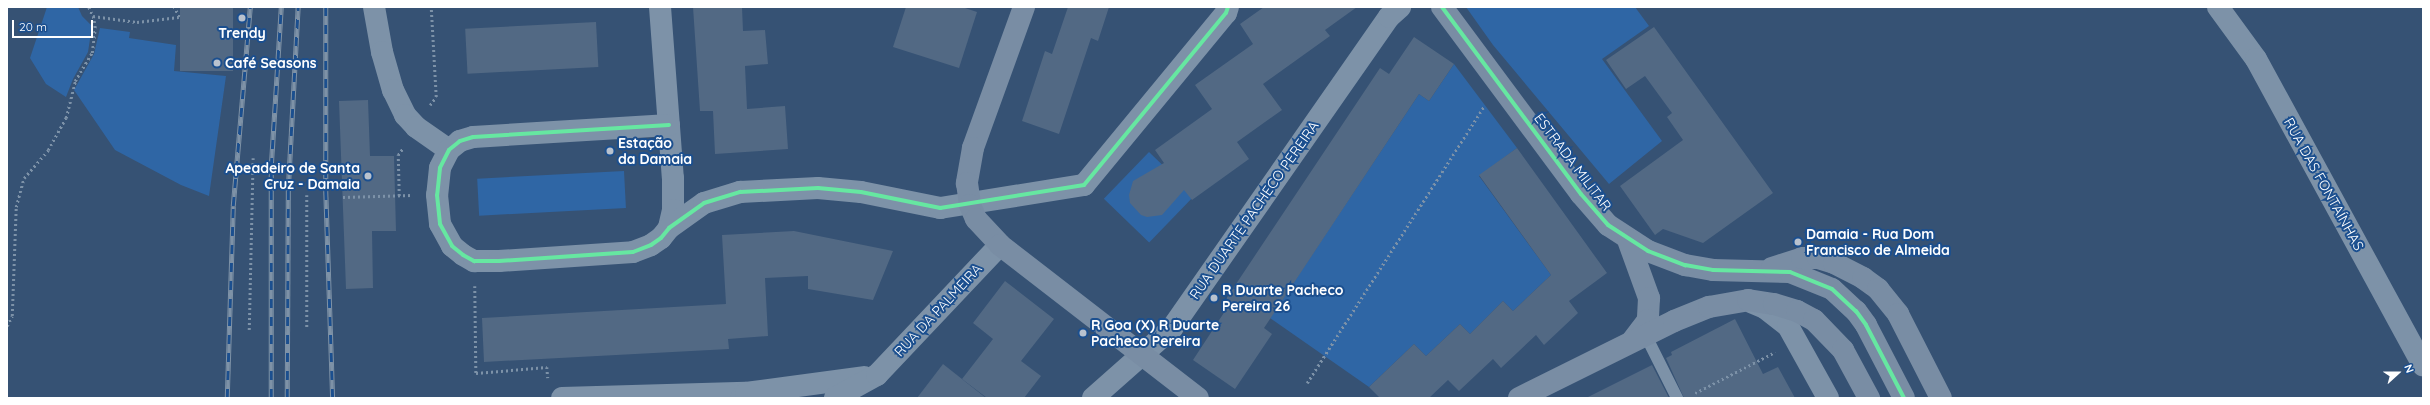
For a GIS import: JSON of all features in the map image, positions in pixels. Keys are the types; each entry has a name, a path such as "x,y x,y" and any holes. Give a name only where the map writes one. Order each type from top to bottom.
{"street":[{"path":"374,7 384,60 393,90 405,115 416,127 449,150"},
{"path":"660,7 673,178 672,210 669,228"},
{"path":"1024,7 972,148 967,183 970,205 976,219 1000,245 1140,355 1198,398"},
{"path":"669,125 473,137 460,142 449,150 440,168 437,195 440,224 452,246 474,261 633,252 651,245 661,238 669,228 704,203 740,192 818,188 861,192 928,207 970,205 1084,185 1226,13 1228,7"},
{"name":"RUA DUARTE PACHECO PEREIRA","path":"1093,398 1172,328 1389,17 1400,7"},
{"name":"ESTRADA MILITAR","path":"1442,7 1581,194 1608,225 1628,240 1685,265 1713,270 1765,270 1805,276 1826,286 1845,299 1866,325 1904,398"},
{"name":"RUA DAS FONTAÍNHAS","path":"2218,7 2256,59 2423,365"},
{"path":"1628,240 1649,298 1648,320 1639,337"},
{"name":"RUA DA PALMEIRA","path":"835,398 877,375 1000,245"},
{"path":"1765,270 1802,258 1818,258 1834,262 1863,278 1878,289 1898,314 1941,398"},
{"path":"1748,300 1777,316 1798,340 1828,398"},
{"path":"1519,398 1639,337 1709,307 1748,300 1780,306 1814,320 1843,350 1869,398"},
{"path":"562,398 743,396 877,375"}],"lane":[{"path":"1639,337 1678,398"}],"path":[{"path":"7,326 12,316 16,207 24,178 48,150 66,118 75,81 92,53 95,28 93,16 89,7"},
{"path":"93,16 137,22 179,17 174,7"},
{"path":"430,7 434,72"},
{"path":"1307,383 1499,82"},
{"path":"249,330 253,158"},
{"path":"307,195 308,327"},
{"path":"343,197 395,196"},
{"path":"474,261 476,373 547,367 548,391 562,398"},
{"path":"1693,394 1798,340"}],"shaded area":[{"path":"47,7 78,7 82,16 92,26 88,52 73,79 66,97 46,84 30,58"},
{"path":"1466,7 1635,7 1649,26 1602,59 1662,141 1609,184 1493,45"},
{"path":"100,28 130,32 129,38 176,45 174,71 226,76 209,196 181,185 115,150 74,90 94,54"},
{"path":"1454,64 1517,148 1479,176 1551,275 1513,311 1503,301 1470,334 1460,324 1426,356 1414,344 1369,387 1270,318 1419,94 1429,101"},
{"path":"1149,152 1194,196 1149,243 1104,199"},
{"path":"624,171 626,208 479,216 477,179"}],"building":[{"path":"180,7 233,7 233,71 180,71"},
{"path":"693,7 742,7 743,31 765,30 768,64 745,66 747,109 785,106 788,149 715,154 713,111 700,111"},
{"path":"906,7 962,7 977,12 959,68 893,47"},
{"path":"1068,7 1109,7 1098,41 1091,38 1059,134 1022,121 1045,51 1052,54"},
{"path":"1264,7 1357,7 1325,30 1330,36 1263,84 1282,110 1237,142 1249,159 1192,200 1184,190 1162,215 1147,217 1141,215 1130,203 1129,195 1133,181 1164,163 1155,150 1212,109 1195,85 1253,44 1240,24"},
{"path":"596,22 598,67 468,74 465,29"},
{"path":"1654,27 1773,193 1703,243 1663,229 1655,235 1620,186 1683,140 1667,117 1672,113 1645,76 1626,89 1606,60"},
{"path":"1414,37 1454,64 1429,101 1419,94 1264,328 1272,334 1235,389 1193,360 1229,305 1224,302 1380,68 1389,74"},
{"name":"Apeadeiro de Santa Cruz - Damaia","path":"368,100 370,156 394,156 396,231 372,231 373,288 346,289 339,101"},
{"path":"1517,148 1607,273 1569,301 1578,313 1544,345 1536,335 1501,368 1493,359 1459,391 1448,380 1429,398 1380,398 1369,387 1414,344 1426,356 1460,324 1470,334 1503,301 1513,311 1551,275 1479,175"},
{"path":"794,231 893,251 873,300 808,289 808,276 765,278 768,336 728,339 729,349 484,362 482,318 726,304 722,235"},
{"path":"1005,281 1054,319 1021,361 1041,376 1024,398 987,398 962,379 993,339 973,323"},
{"path":"1735,319 1763,374 1778,367 1795,398 1684,398 1666,358 1672,355 1671,352"},
{"path":"943,364 986,398 917,398"},
{"path":"1652,365 1669,398 1586,398"}],"railway":[{"path":"227,398 233,206 250,7"},
{"path":"271,398 271,167 281,7"},
{"path":"287,398 288,190 298,7"},
{"path":"326,7 326,191 333,398"}],"cycle path":[{"path":"669,125 473,137 460,141 449,150 440,168 437,195 440,224 452,246 463,255 474,261 499,261 633,252 651,245 661,238 669,228 704,203 740,192 818,188 861,192 940,208 1084,185 1226,13 1228,7"},
{"path":"1442,7 1581,194 1608,225 1648,251 1685,265 1713,270 1790,272 1832,289 1856,311 1866,325 1904,398"}],"place":[{"name":"Trendy","path":"242,18"},
{"name":"Café Seasons","path":"217,63"},
{"name":"Estação da Damaia","path":"610,151"},
{"name":"Apeadeiro de Santa Cruz - Damaia","path":"368,176"},
{"name":"Damaia - Rua Dom Francisco de Almeida","path":"1798,242"},
{"name":"R Duarte Pacheco Pereira 26","path":"1214,298"},
{"name":"R Goa (X) R Duarte Pacheco Pereira","path":"1083,333"}]}
